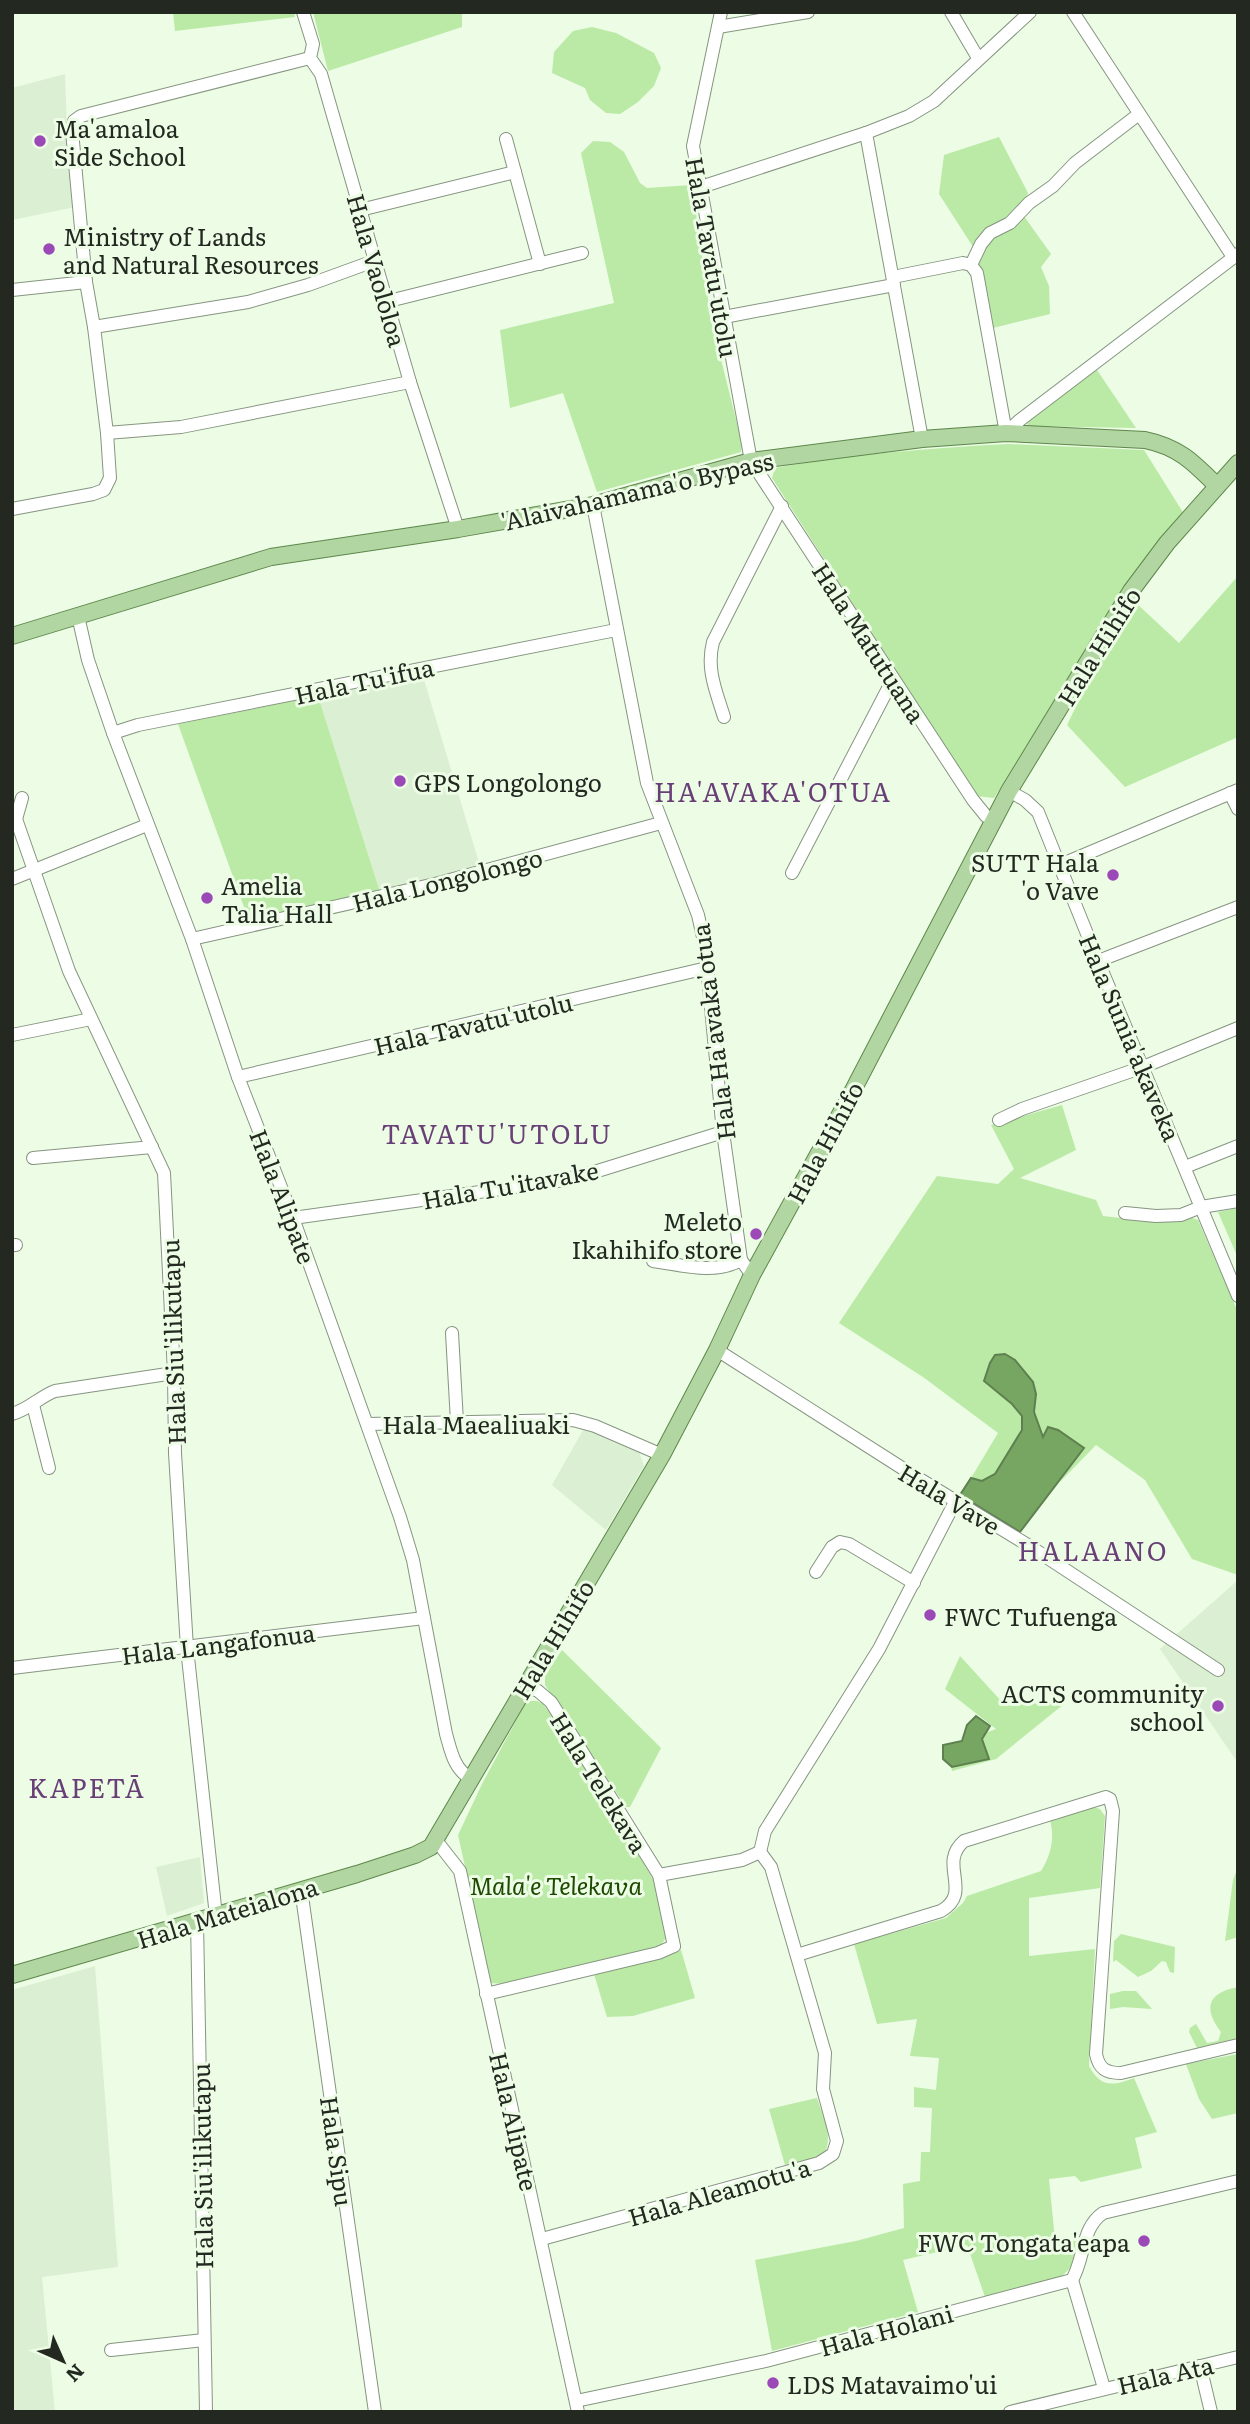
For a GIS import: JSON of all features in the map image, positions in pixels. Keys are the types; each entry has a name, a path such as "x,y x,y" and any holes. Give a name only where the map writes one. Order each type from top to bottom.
{"main road":[{"name":"'Alaivahamama'o Bypass","path":"12,636 271,557 458,529 593,505 751,461 922,439 1006,433 1165,444 1184,454 1217,486"},
{"name":"Hala Hihifo","path":"435,1839 662,1455 717,1350 752,1275 849,1098 1009,791 1131,591 1167,543 1238,463"},
{"name":"Hala Mateialona","path":"12,1975 216,1916 415,1854 431,1847 435,1839"}],"street":[{"name":"Hala Vaolōloa","path":"303,12 313,44 310,58 321,74 374,261 458,529"},
{"name":"Hala Tavatu'utolu","path":"721,12 693,146 751,461"},
{"path":"718,27 808,12"},
{"path":"951,12 978,58"},
{"path":"701,187 866,134 909,116 934,101 1030,12"},
{"path":"1006,433 1020,419 1236,256 1073,12"},
{"path":"12,509 93,494 104,490 110,478 107,433 86,282 72,131 74,121 81,116 310,58"},
{"path":"971,265 981,244 990,233 1010,223 1075,163 1139,114"},
{"path":"866,134 922,439"},
{"path":"506,139 540,264"},
{"path":"360,210 515,172"},
{"path":"388,301 582,253"},
{"path":"94,327 248,302 308,285 374,261"},
{"path":"724,317 894,281 963,263 971,265 977,273 1006,433"},
{"path":"12,290 86,282"},
{"path":"107,433 181,427 411,382"},
{"name":"Hala Matutuana","path":"751,461 973,800 986,816 993,820"},
{"name":"Hala Ha'avaka'otua","path":"593,505 647,783 698,915 707,968 723,1132 741,1259 752,1275"},
{"path":"724,717 711,678 709,657 713,642 782,506"},
{"name":"Hala Alipate","path":"78,616 88,660 113,733 192,939 239,1077 293,1218 400,1517 413,1560 446,1734 455,1762 461,1773 470,1778"},
{"name":"Hala Tu'ifua","path":"113,733 138,725 617,630"},
{"path":"792,873 893,679"},
{"name":"Hala Sunia'akaveka","path":"1009,791 1038,812 1238,1296"},
{"path":"1060,865 1234,792 1238,810"},
{"name":"Hala Siu'ilikutapu","path":"22,798 16,819 69,971 164,1173 174,1373 175,1453 187,1647 216,1916"},
{"name":"Hala Longolongo","path":"192,939 435,884 661,823"},
{"path":"12,878 147,825"},
{"path":"1098,961 1238,907"},
{"name":"Hala Tavatu'utolu","path":"239,1077 707,968"},
{"path":"12,1035 91,1019"},
{"path":"999,1120 1022,1109 1143,1068 1238,1028"},
{"name":"Hala Tu'itavake","path":"293,1218 558,1181 723,1132"},
{"path":"1185,1167 1238,1146"},
{"path":"33,1158 152,1147"},
{"path":"1125,1213 1181,1215 1201,1207 1238,1201"},
{"path":"653,1261 705,1268 730,1266 741,1259"},
{"path":"452,1333 457,1422"},
{"name":"Hala Vave","path":"717,1350 912,1475 956,1500 1218,1670"},
{"path":"12,1413 25,1410 43,1395 55,1391 174,1373"},
{"path":"33,1405 49,1468"},
{"name":"Hala Maealiuaki","path":"367,1424 573,1420 595,1426 662,1455"},
{"path":"659,1875 743,1860 760,1852 765,1831 873,1659 956,1500"},
{"path":"816,1572 832,1547 840,1542 849,1544 914,1583"},
{"name":"Hala Langafonua","path":"12,1668 424,1618"},
{"name":"Hala Telekava","path":"485,1994 674,1947 659,1875 551,1702 538,1691 524,1685"},
{"path":"797,1955 948,1907 953,1903 957,1887 952,1864 953,1855 964,1841 1098,1797 1110,1799 1113,1811 1096,2054 1098,2064 1104,2070 1121,2073 1238,2045"},
{"name":"Hala Alipate","path":"435,1839 460,1871 577,2406"},
{"name":"Hala Aleamotu'a","path":"542,2239 818,2163 833,2154 837,2141 823,2089 825,2053 771,1867 760,1852"},
{"name":"Hala Sipu","path":"301,1889 374,2412"},
{"name":"Hala Siu'ilikutapu","path":"197,1921 206,2412"},
{"path":"1104,2388 1072,2280 1078,2269 1091,2224 1103,2213 1238,2181"},
{"name":"Hala Holani","path":"577,2406 766,2361 1072,2280"},
{"path":"111,2350 204,2340"},
{"name":"Hala Ata","path":"1013,2411 1238,2357"},
{"path":"1200,2366 1211,2412"}],"shaded area":[{"name":"Ma'amaloa Side School","path":"65,74 67,129 75,207 12,220 12,88"},
{"name":"GPS Longolongo","path":"422,673 480,866 380,892 318,696"},
{"path":"1005,1354 1015,1360 1033,1382 1036,1394 1034,1412 1043,1437 1048,1427 1058,1430 1084,1448 1020,1532 960,1495 971,1478 982,1481 995,1474 1022,1430 1022,1416 984,1381 995,1355"},
{"path":"587,1423 639,1451 644,1466 606,1530 552,1485"},
{"name":"ACTS community school","path":"1238,1580 1238,1763 1160,1649"},
{"path":"976,1716 990,1726 982,1739 989,1759 952,1767 943,1759 943,1745 962,1741 967,1725"},
{"path":"200,1857 204,1903 167,1916 156,1867"},
{"path":"95,1966 118,2267 42,2277 55,2412 12,2412 12,1990"}],"green space":[{"path":"173,12 294,12 295,17 175,31"},
{"path":"313,12 462,12 462,27 328,71"},
{"path":"592,27 616,33 654,53 661,68 654,86 638,102 620,114 606,113 590,100 585,88 552,73 554,52 573,31"},
{"path":"999,137 1028,193 1021,212 1051,254 1041,267 1049,286 1050,314 993,328 982,294 977,253 939,194 944,155"},
{"path":"593,141 610,142 624,152 640,183 647,188 692,185 711,320 742,443 741,452 597,492 563,393 510,408 500,330 614,303 581,153"},
{"path":"1095,367 1136,428 1028,426 1026,419"},
{"path":"1009,444 1144,450 1184,514 1155,545 1124,588 994,798 976,796 772,478 775,468 833,459"},
{"path":"1238,576 1238,737 1125,787 1067,725 1097,664 1136,603 1179,643"},
{"path":"318,696 380,892 249,921 178,724"},
{"path":"1062,1105 1076,1150 1020,1178 1096,1200 1103,1216 1147,1221 1190,1217 1198,1220 1238,1312 1238,1575 1192,1559 1145,1480 1096,1445 1059,1483 1083,1448 1058,1430 1049,1427 1043,1438 1034,1411 1036,1394 990,1363 985,1381 1022,1416 1022,1430 995,1474 982,1481 971,1478 998,1433 923,1377 839,1323 937,1176 998,1184 1014,1169 991,1125"},
{"path":"1238,1208 1238,1258 1218,1212"},
{"name":"Mala'e Telekava","path":"562,1650 661,1748 630,1807 626,1807 545,1685 545,1675"},
{"path":"960,1656 1003,1703 1064,1704 996,1759 952,1771 947,1747 996,1729 945,1689"},
{"name":"Mala'e Telekava","path":"530,1701 543,1704 562,1728 654,1881 666,1938 659,1948 504,1984 491,1983 458,1835 482,1784 525,1704"},
{"path":"1093,1807 1100,1809 1105,1816 1100,1888 1029,1898 1029,1956 1095,1949 1089,2066 1103,2082 1114,2084 1134,2078 1157,2132 1135,2138 1142,2168 1081,2182 1075,2176 1049,2179 1055,2240 1078,2239 1071,2267 1059,2279 985,2297 967,2245 903,2260 918,2312 772,2351 755,2260 856,2241 904,2228 903,2184 920,2181 921,2152 930,2152 932,2108 914,2107 914,2087 936,2090 939,2058 910,2056 917,2019 877,2024 854,1944 946,1918 967,1896 1041,1871 1051,1846 1050,1820"},
{"path":"1238,1867 1238,1937 1225,1941 1233,1880"},
{"path":"1121,1934 1175,1947 1174,1973 1170,1972 1166,1962 1162,1961 1151,1971 1138,1977 1116,1960 1113,1962 1114,1941"},
{"name":"Mala'e Telekava","path":"681,1950 695,1998 633,2016 607,2017 594,1974"},
{"path":"1238,1987 1238,2038 1197,2048 1189,2032 1190,2028 1196,2024 1207,2043 1218,2041 1221,2032 1212,2016 1211,2003 1220,1993"},
{"path":"1136,1991 1152,2009 1110,2009 1110,1994"},
{"path":"1238,2054 1238,2113 1212,2119 1199,2099 1186,2064"},
{"path":"817,2098 828,2132 825,2153 785,2165 769,2109"}],"place":[{"name":"Ma'amaloa Side School","path":"40,141"},
{"name":"Ministry of Lands and Natural Resources","path":"49,249"},
{"name":"GPS Longolongo","path":"400,781"},
{"name":"SUTT Hala 'o Vave","path":"1113,875"},
{"name":"Amelia Talia Hall","path":"207,898"},
{"name":"Meleto Ikahihifo store","path":"756,1234"},
{"name":"FWC Tufuenga","path":"930,1615"},
{"name":"ACTS community school","path":"1218,1706"},
{"name":"FWC Tongata'eapa","path":"1144,2241"},
{"name":"LDS Matavaimo'ui","path":"773,2383"}],"district":[{"name":"HA'AVAKA'OTUA","path":"773,790"},
{"name":"TAVATU'UTOLU","path":"497,1132"},
{"name":"HALAANO","path":"1093,1549"},
{"name":"KAPETĀ","path":"87,1786"}]}
